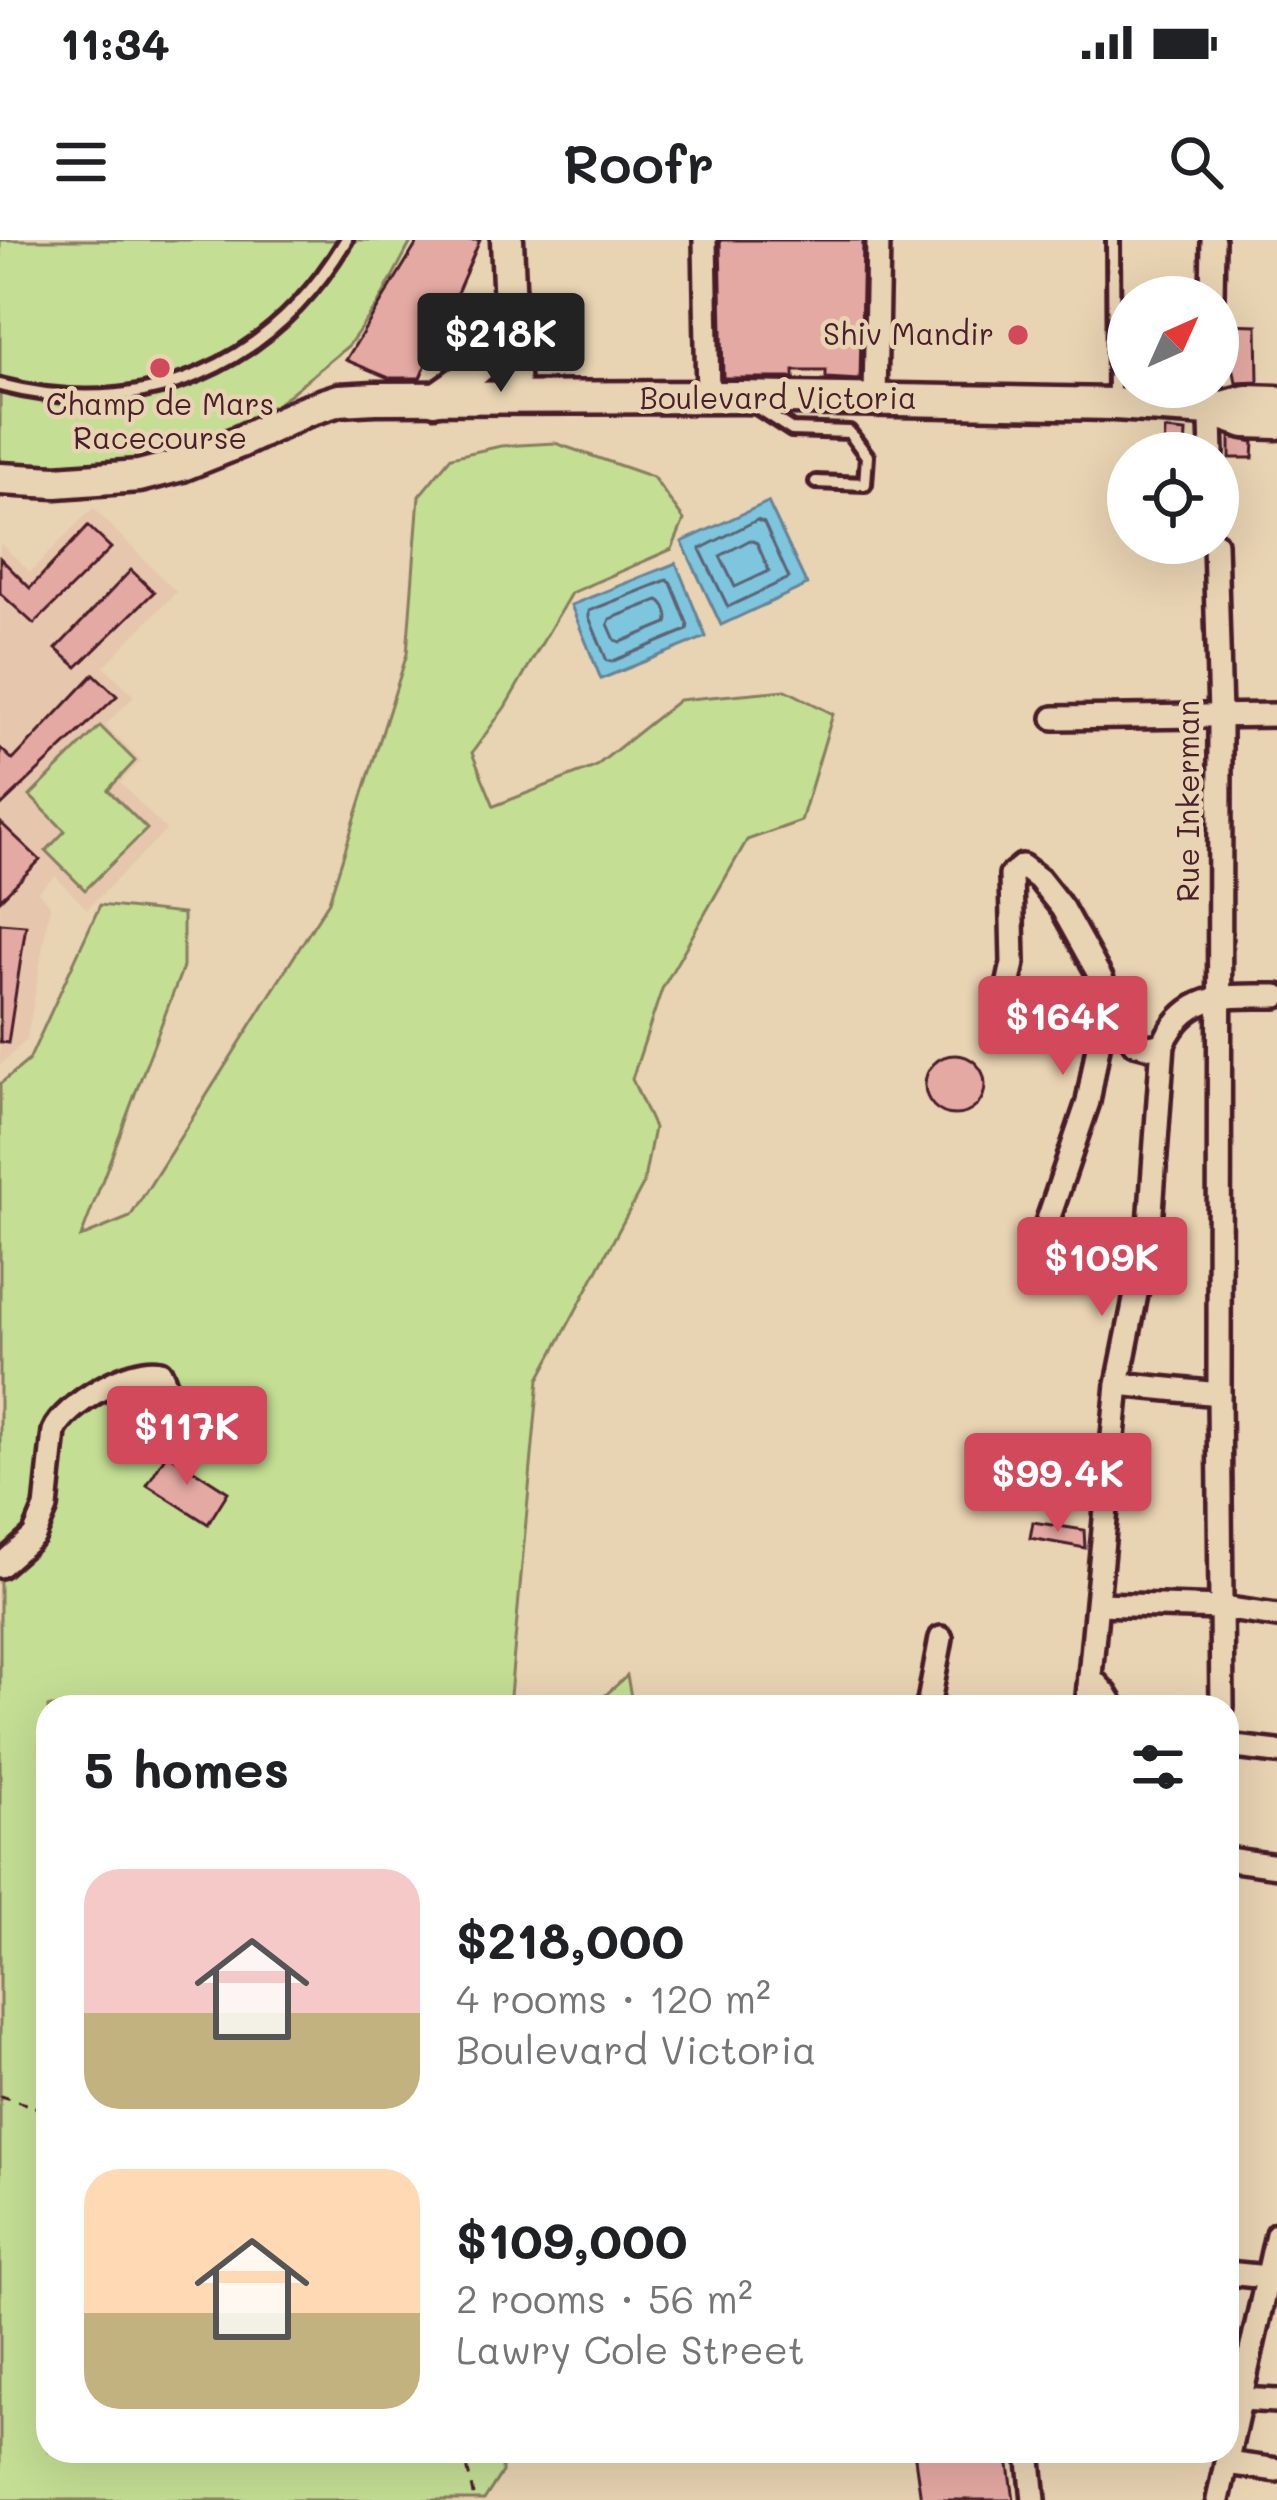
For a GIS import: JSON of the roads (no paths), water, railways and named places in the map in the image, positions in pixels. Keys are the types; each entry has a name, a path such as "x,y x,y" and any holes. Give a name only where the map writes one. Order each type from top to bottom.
{"main road":[{"path":"508,240 514,397"},
{"path":"435,399 480,369 509,333"},
{"name":"Boulevard Victoria","path":"0,479 56,482 139,476 182,465 339,400 742,398 1107,404"},
{"name":"Boulevard Victoria","path":"1239,400 1277,402"},
{"name":"Boulevard Victoria","path":"1225,408 1245,422 1277,423"}],"street":[{"path":"705,240 708,398"},
{"path":"875,399 878,240"},
{"path":"1212,276 1213,240"},
{"name":"Rue Inkerman","path":"1216,564 1222,1695"},
{"path":"1054,718 1277,715"},
{"path":"1002,1014 1013,963 1011,875 1022,866 1062,908 1102,980 1106,1002 1088,1102 1031,1270"},
{"path":"1088,1695 1118,1384 1150,1225 1163,1044 1171,1027 1198,1004 1218,996 1277,997"},
{"path":"1106,1002 1135,1043 1163,1044"},
{"path":"0,1566 34,1536 46,1508 54,1431 71,1409 130,1374 147,1369 160,1372 169,1411 163,1439"},
{"path":"1118,1384 1219,1394"},
{"path":"1097,1604 1222,1608 1277,1616"},
{"path":"930,1695 940,1638"},
{"path":"1090,1677 1107,1695"},
{"path":"1239,1747 1277,1752"},
{"path":"1239,1861 1277,1866"},
{"path":"1239,2404 1272,2278 1277,2234"},
{"path":"1239,2274 1272,2278"},
{"path":"1240,2399 1277,2402"},
{"path":"1030,2463 1034,2500"},
{"path":"1218,2500 1226,2463 1277,2470"}],"lane":[{"path":"0,385 85,397 146,391 199,375 253,345 281,322 318,284 346,240"},
{"path":"1113,240 1113,276"},
{"path":"742,398 792,430 848,432 867,456 865,484 817,482"}],"water":[{"path":"768,502 807,585 721,625 682,542"},
{"path":"676,563 706,637 601,679 571,605"}],"place":[{"name":"Shiv Mandir","path":"1018,335"},
{"name":"Champ de Mars Racecourse","path":"160,368"}]}
